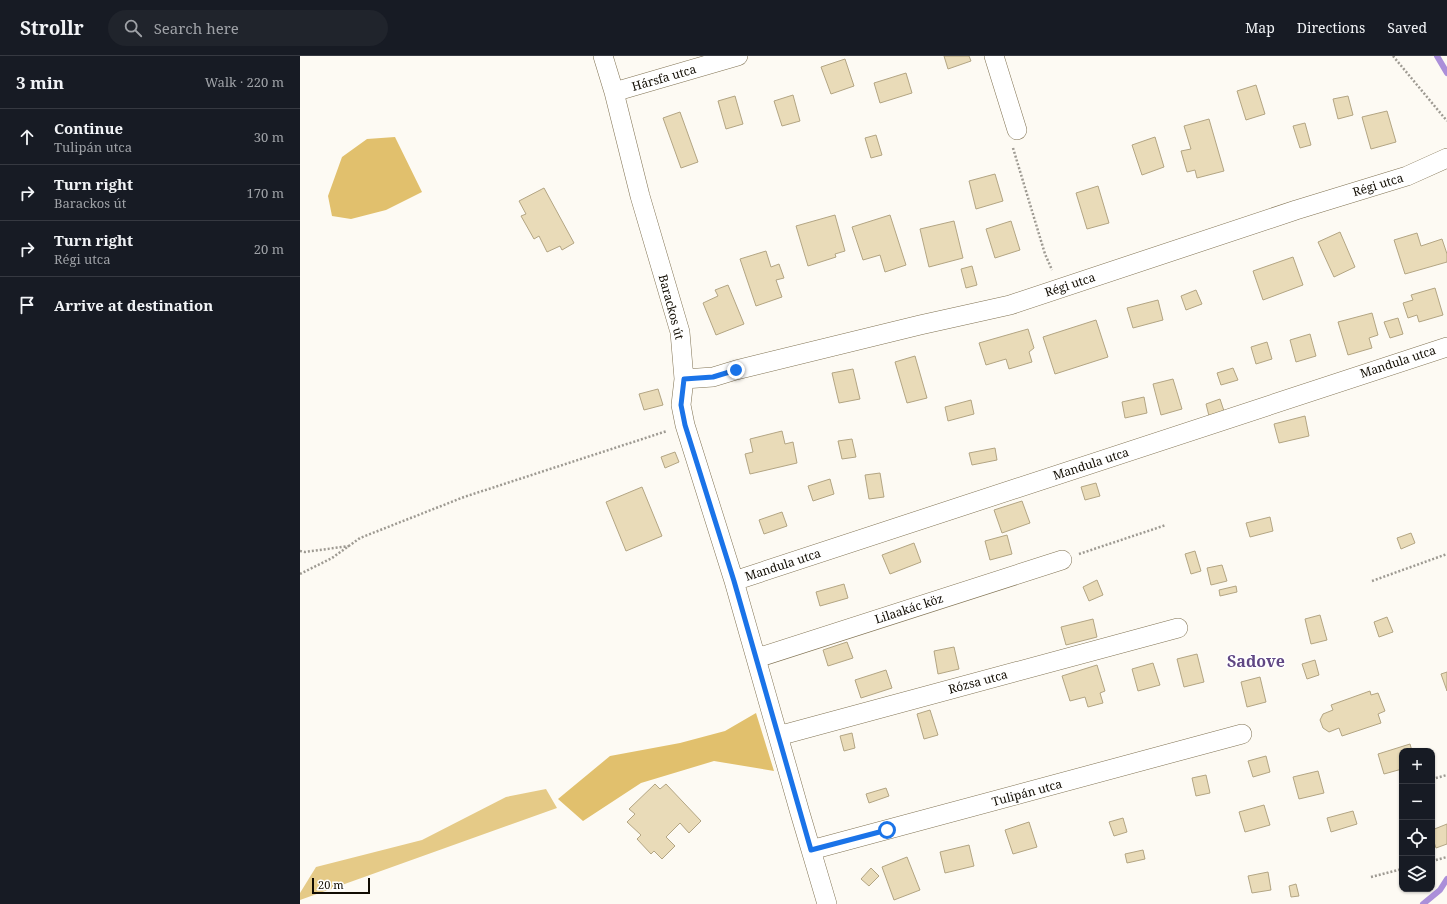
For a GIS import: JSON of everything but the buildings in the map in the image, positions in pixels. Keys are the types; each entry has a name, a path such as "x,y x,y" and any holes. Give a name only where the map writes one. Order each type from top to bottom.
{"street":[{"name":"Barackos út","path":"603,56 614,92 640,196 680,332 684,379 681,405 685,425 757,658 827,904"},
{"name":"Hársfa utca","path":"614,92 738,56"},
{"path":"994,56 1017,130"},
{"name":"Régi utca","path":"684,379 713,377 920,325 1010,305 1296,210 1407,176 1447,158"},
{"name":"Mandula utca","path":"734,581 1447,347"},
{"name":"Lilaakác köz","path":"757,658 1062,560"},
{"name":"Rózsa utca","path":"778,736 1178,628"},
{"name":"Tulipán utca","path":"811,850 1242,734"}],"path":[{"path":"1393,56 1447,121"},
{"path":"1017,130 1010,139 1045,254 1060,289"},
{"path":"300,574 332,558 360,538 464,496 685,425"},
{"path":"1062,560 1166,525"},
{"path":"300,551 305,552 349,546"},
{"path":"1372,581 1447,554"},
{"path":"1435,779 1447,775"},
{"path":"1435,860 1447,857"},
{"path":"1371,877 1399,870"}],"shaded area":[{"path":"395,137 422,192 386,210 351,219 332,216 328,196 342,157 367,139"},
{"path":"756,713 774,771 714,761 641,783 583,821 558,799 610,756 680,743 725,731"},
{"path":"546,789 557,808 300,900 300,893 316,867 422,840 506,797"}],"waterway":[{"path":"1437,56 1447,73"},
{"path":"1423,904 1440,890 1447,879"}],"district":[{"name":"Sadove","path":"1256,661"}],"route":[{"path":"736,370 713,377 684,379 681,405 695,459 757,658 811,850 887,830"}]}
